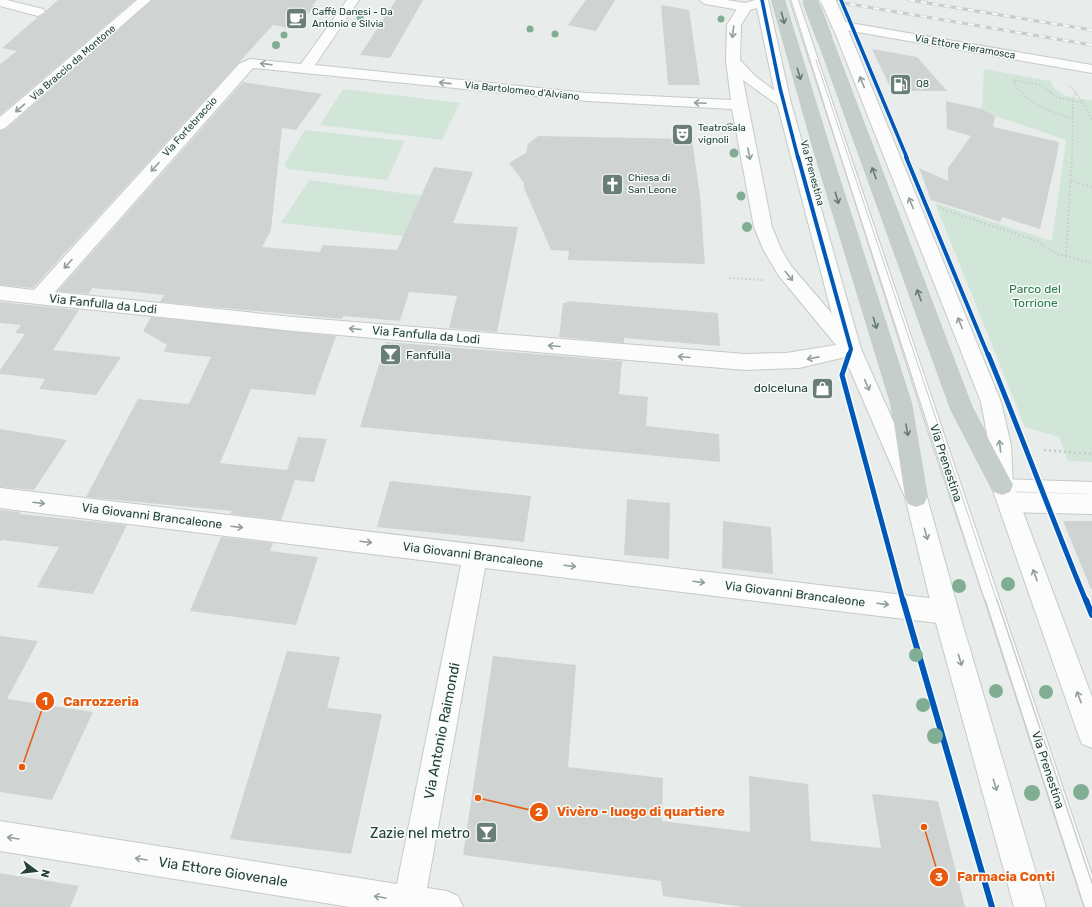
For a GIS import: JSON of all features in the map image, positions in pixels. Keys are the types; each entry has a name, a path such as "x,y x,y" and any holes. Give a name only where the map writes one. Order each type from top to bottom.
{"highway":[{"path":"810,0 957,397 972,431 1006,493"},
{"path":"767,1 820,144 897,392 906,426 916,497"}],"street":[{"name":"Via Braccio da Montone","path":"0,125 145,0"},
{"path":"305,69 353,0"},
{"path":"705,0 744,7 767,1"},
{"path":"828,0 991,402 1000,445 1006,493 1092,734"},
{"name":"Via Prenestina","path":"767,1 768,34 784,103 851,349 916,497 946,612 1030,907"},
{"path":"0,2 38,12"},
{"name":"Via Prenestina","path":"744,7 734,25 732,41 733,60 739,105 762,222 772,249 789,277 851,349"},
{"name":"Via Ettore Fieramosca","path":"839,25 1092,69"},
{"path":"733,60 750,79 784,103"},
{"name":"Via Fortebraccio","path":"39,297 244,66 255,63 305,69"},
{"name":"Via Bartolomeo d'Alviano","path":"305,69 587,97 739,105"},
{"name":"Via Fanfulla da Lodi","path":"0,293 293,324 757,363 802,360 851,349"},
{"path":"1006,493 1092,504"},
{"name":"Via Giovanni Brancaleone","path":"0,498 946,612"},
{"name":"Via Antonio Raimondi","path":"409,904 475,555"},
{"name":"Via Ettore Giovenale","path":"0,836 409,904 447,907"}],"lane":[{"name":"Via Prenestina","path":"794,0 1092,902"},
{"path":"805,33 839,25"},
{"path":"1006,493 1092,488"}],"path":[{"path":"1073,119 1045,109 1025,97 1016,88 1012,80 1041,85 1056,97 1083,103"},
{"path":"1066,256 1071,181 1073,102 1076,93 1092,120"},
{"path":"1071,181 1092,187"},
{"path":"937,208 1037,240 1055,253 1092,263"},
{"path":"729,278 766,280"},
{"path":"1044,450 1092,454"}],"green space":[{"name":"Parco del Torrione","path":"984,69 1051,81 1053,86 1062,94 1074,98 1092,100 1092,462 1068,461 1059,437 1025,427 935,203 1052,241 1066,140 995,116 982,109"},
{"path":"343,89 460,103 442,140 320,125"},
{"path":"305,130 405,141 387,180 287,169 284,165"},
{"path":"309,180 422,196 404,236 281,223"}],"building":[{"path":"58,0 135,0 0,115 0,64 17,51 2,48 38,17 46,13 46,11"},
{"path":"152,0 317,0 312,6 315,6 294,29 273,25 33,288 0,285 0,131 6,129"},
{"path":"396,0 423,0 390,58 360,55"},
{"path":"586,0 615,0 596,31 568,25"},
{"path":"661,5 689,10 700,85 668,85"},
{"path":"872,49 917,57 947,91 892,91"},
{"path":"243,82 322,94 296,130 282,128 271,230 262,247 320,252 323,245 397,250 434,167 473,172 453,223 518,227 497,332 449,328 457,296 409,292 400,321 343,316 342,319 160,302 164,295 92,288 89,294 58,291"},
{"path":"946,101 982,109 995,116 993,127 1059,142 1040,229 1002,217 1000,222 931,200 919,168 948,181 948,168 971,136 947,129"},
{"path":"538,136 692,139 700,196 705,264 568,260 569,251 551,250 524,188 524,183 509,163 526,153 528,144"},
{"path":"567,301 718,313 720,346 624,338 624,343 559,337 563,303 567,303"},
{"path":"0,302 79,310 53,350 121,357 96,395 39,389 45,379 0,374 0,370 25,334 15,333 21,325 0,323"},
{"path":"151,317 336,336 315,395 251,389 220,463 287,470 298,437 327,439 314,482 295,480 281,520 230,514 232,511 86,497 138,399 189,404 211,357 164,352 167,345 143,331"},
{"path":"386,342 622,361 619,394 648,397 646,426 719,434 720,462 360,427"},
{"path":"0,429 67,440 34,490 0,487"},
{"path":"390,481 531,496 524,542 377,527"},
{"path":"627,499 670,503 669,559 624,555"},
{"path":"0,510 20,512 19,514 127,525 93,594 37,587 59,547 2,540 0,542"},
{"path":"723,521 771,527 773,574 722,568"},
{"path":"1063,521 1092,521 1092,589 1091,589"},
{"path":"221,537 273,543 270,551 318,557 296,625 190,611"},
{"path":"0,636 38,641 7,699 93,712 52,800 0,792"},
{"path":"287,651 340,657 327,708 382,714 351,854 230,839"},
{"path":"493,656 576,665 568,767 663,778 662,821 750,832 749,776 808,784 811,841 881,848 872,794 938,801 965,907 744,907 663,896 661,881 463,855"},
{"path":"0,873 79,886 70,907 0,907"}],"tram line":[{"path":"791,0 928,433 985,601"},
{"path":"816,60 997,601"},
{"path":"985,600 1084,907"},
{"path":"997,600 1092,883"}],"railway":[{"path":"826,0 1092,45"},
{"path":"909,0 1092,30"}],"cycle path":[{"path":"762,0 780,88 791,132 851,349 842,375 898,583 992,907"},
{"path":"841,0 1033,464 1056,528 1092,615"}],"place":[{"name":"Caffè Danesi - Da Antonio e Silvia","path":"297,18"},
{"name":"Q8","path":"900,84"},
{"name":"Teatrosala vignoli","path":"683,134"},
{"name":"Chiesa di San Leone","path":"612,184"},
{"name":"Fanfulla","path":"391,355"},
{"name":"dolceluna","path":"823,388"},
{"name":"Carrozzeria","path":"22,767"},
{"name":"Vivèro - luogo di quartiere","path":"478,798"},
{"name":"Farmacia Conti","path":"924,827"},
{"name":"Zazie nel metro","path":"486,833"}]}
